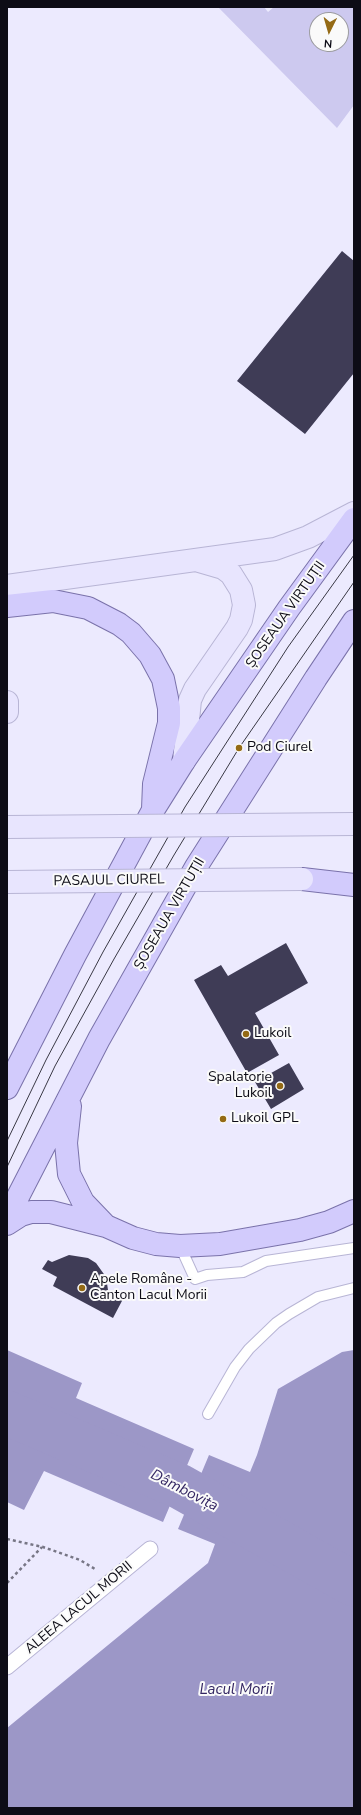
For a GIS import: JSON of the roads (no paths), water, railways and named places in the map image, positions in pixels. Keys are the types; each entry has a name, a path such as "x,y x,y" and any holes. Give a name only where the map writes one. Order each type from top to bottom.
{"main road":[{"path":"7,586 192,559 275,549 308,537 354,513"},
{"name":"ȘOSEAUA VIRTUȚII","path":"9,1082 152,812 184,761 289,608 354,518"},
{"path":"184,761 190,700 194,689 237,628 241,620 244,605 241,590 230,574 223,568 192,559"},
{"path":"7,606 53,601 88,608 119,624 131,633 150,654 163,679 169,708 169,723 154,784 152,812"},
{"name":"ȘOSEAUA VIRTUȚII","path":"7,1218 99,1039 196,867 354,621"},
{"path":"7,702 7,712"},
{"path":"7,827 354,824"},
{"name":"PASAJUL CIUREL","path":"7,882 354,878"},
{"path":"302,879 354,885"},
{"path":"72,1090 66,1143 69,1174 83,1202 106,1226"},
{"path":"7,1224 20,1215 40,1211 106,1226 133,1238 156,1244 180,1246 220,1244 261,1238 300,1230 351,1216"}],"street":[{"name":"ALEEA LACUL MORII","path":"7,1667 150,1549"}],"lane":[{"path":"180,1246 194,1278 207,1275 243,1272 266,1261 354,1248"},
{"path":"208,1414 235,1367 249,1349 276,1323 318,1297 354,1288"}],"water":[{"name":"Dâmbovița","path":"7,1350 82,1383 76,1398 194,1449 163,1522 44,1471 24,1510 7,1502"},
{"name":"Lacul Morii","path":"354,1350 354,1808 7,1808 7,1728 208,1563 215,1544 178,1529 209,1455 250,1472 278,1389 342,1352"}],"waterway":[{"name":"Dâmbovița","path":"7,1413 179,1486 354,1584"}],"tram line":[{"path":"7,1141 46,1060 103,952 185,807 288,647 354,555"},
{"path":"7,1167 55,1066 174,855 239,748 354,582"}],"place":[{"name":"Pod Ciurel","path":"239,748"},
{"name":"Lukoil","path":"246,1034"},
{"name":"Spalatorie Lukoil","path":"280,1086"},
{"name":"Lukoil GPL","path":"223,1119"},
{"name":"Apele Române - Canton Lacul Morii","path":"82,1288"}]}
